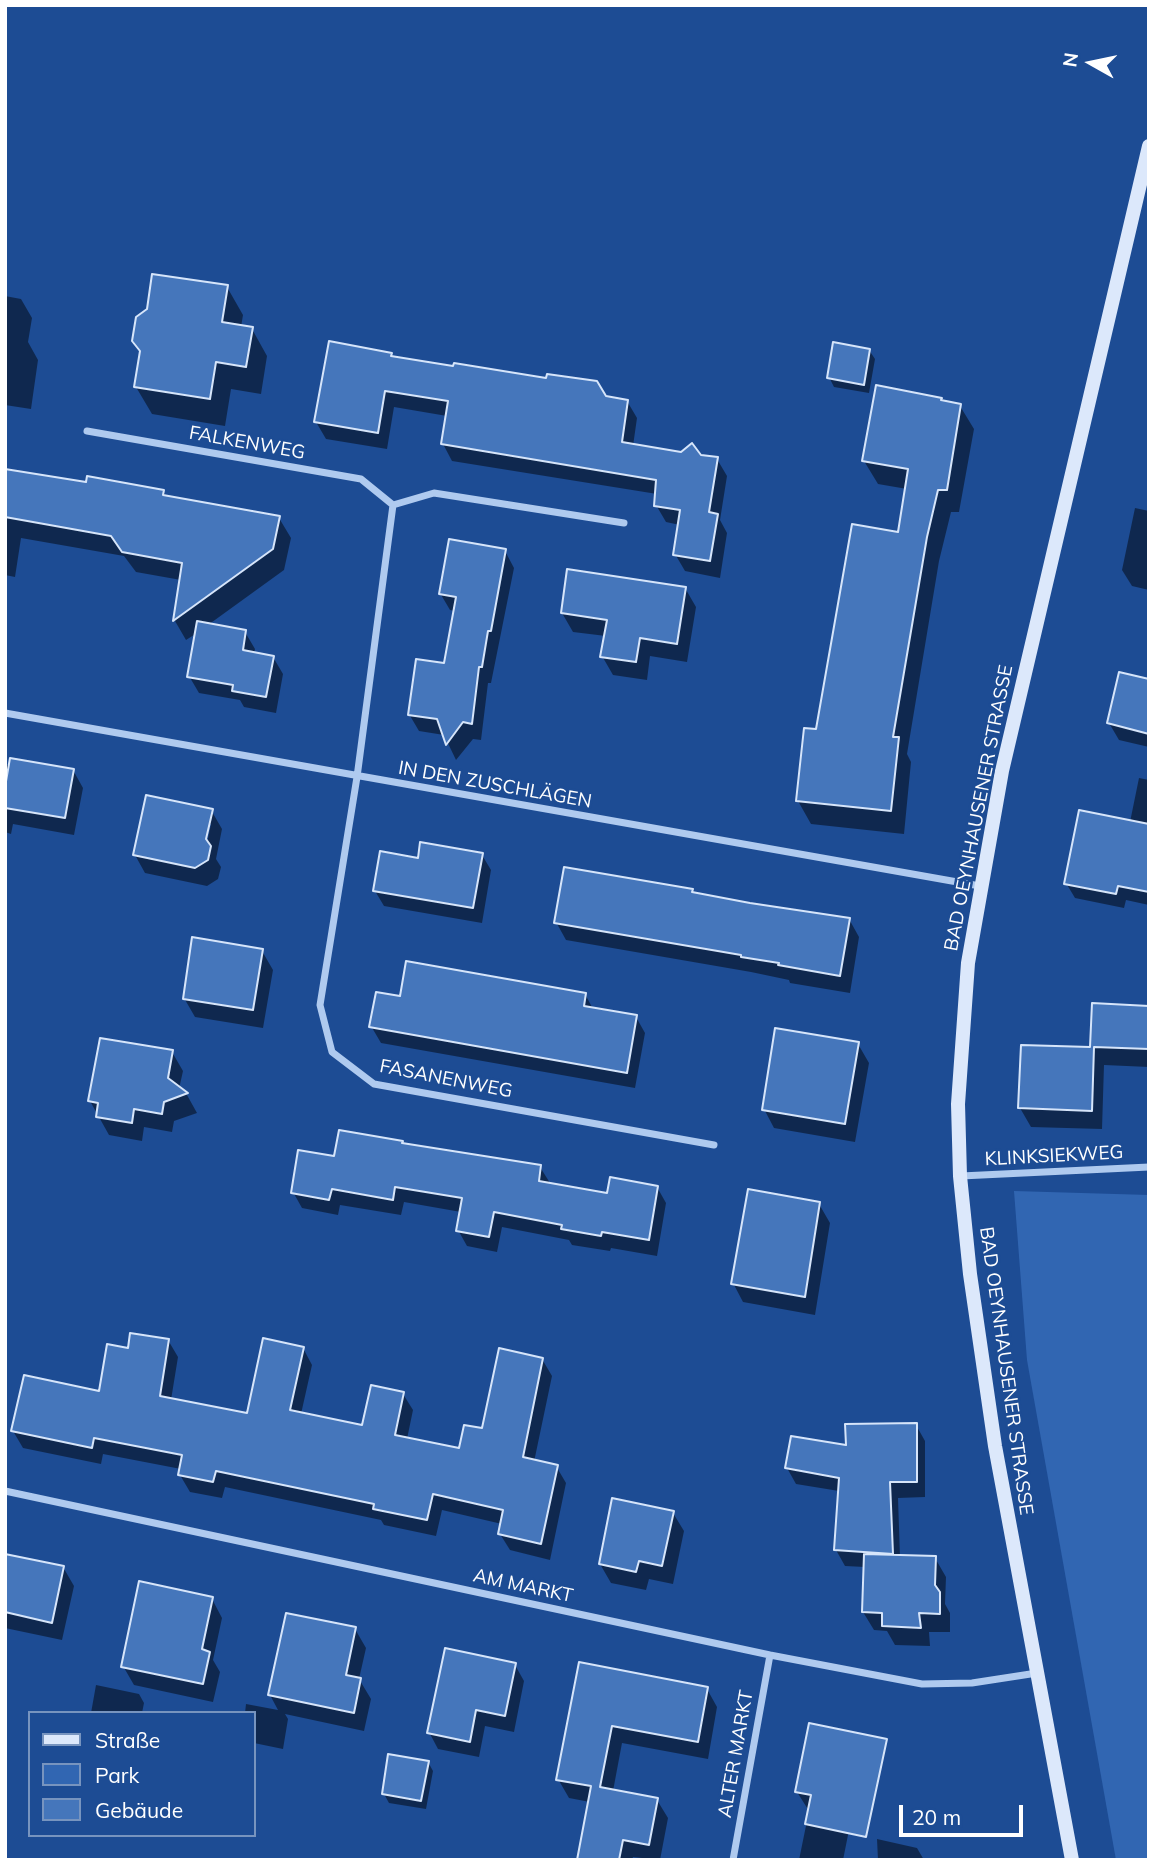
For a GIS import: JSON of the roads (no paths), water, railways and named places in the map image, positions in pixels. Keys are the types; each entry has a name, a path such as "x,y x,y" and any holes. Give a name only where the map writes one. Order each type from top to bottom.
{"main road":[{"name":"BAD OEYNHAUSENER STRASSE","path":"1072,1860 995,1446 970,1274 960,1176 958,1104 968,963 1002,771 1149,146"}],"street":[{"name":"FALKENWEG","path":"87,431 361,480 393,505"},
{"path":"357,777 393,505 434,493 624,523"},
{"name":"IN DEN ZUSCHLÄGEN","path":"5,713 980,886"},
{"name":"FASANENWEG","path":"357,777 320,1006 332,1052 374,1084 714,1145"},
{"name":"KLINKSIEKWEG","path":"960,1176 1149,1167"},
{"name":"AM MARKT","path":"5,1491 922,1684 972,1683 1037,1673"},
{"name":"ALTER MARKT","path":"733,1860 770,1654"}]}
